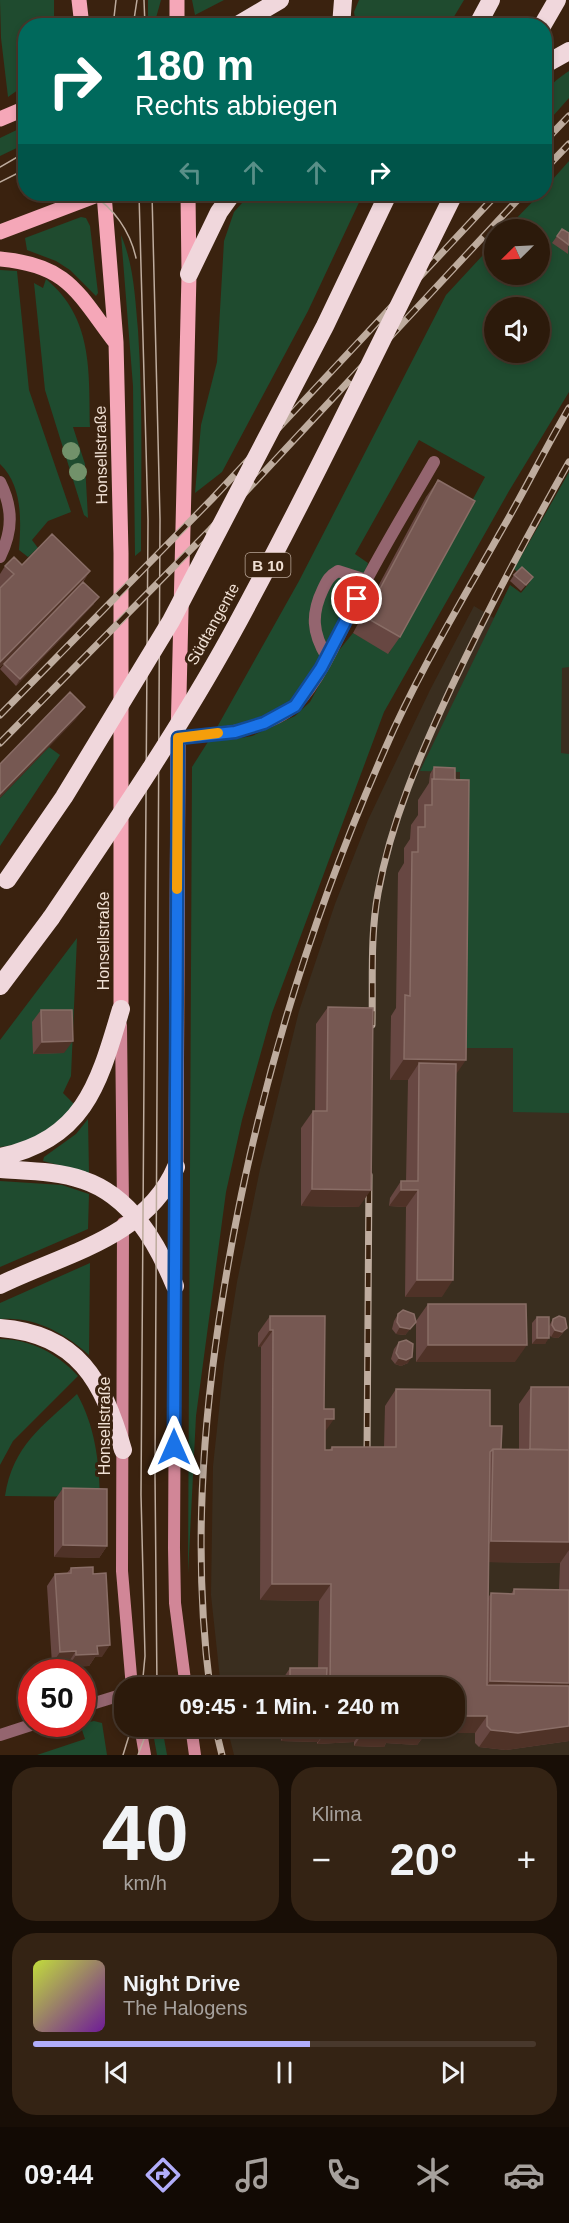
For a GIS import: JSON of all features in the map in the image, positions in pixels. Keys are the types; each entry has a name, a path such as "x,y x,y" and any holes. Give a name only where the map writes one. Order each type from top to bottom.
{"highway":[{"path":"250,18 280,0"},
{"path":"342,18 343,0"},
{"path":"481,18 491,0"},
{"path":"547,18 557,0"},
{"path":"552,61 569,51"},
{"path":"189,274 219,212 227,201"},
{"path":"0,889 64,797 171,621 325,326 385,201"},
{"name":"Südtangente","path":"0,986 106,837 230,637 320,470 451,201"},
{"path":"0,1157 32,1148 51,1139 78,1114 87,1101 110,1047 121,1009"},
{"path":"0,1285 130,1224 163,1192 176,1167"},
{"path":"0,1169 83,1179 105,1189 123,1204 130,1224 156,1246 175,1286"},
{"path":"0,1328 41,1335 60,1344 75,1356 91,1373 105,1397 123,1450"}],"main road":[{"path":"80,0 81,18"},
{"path":"177,0 177,18"},
{"path":"0,118 18,111"},
{"path":"0,232 83,201"},
{"name":"Honsellstraße","path":"103,201 116,342 121,553 123,1204"},
{"path":"185,1677 175,1603 174,1548 178,738 189,274 188,201"},
{"path":"0,259 49,268 64,278 116,342"},
{"name":"Honsellstraße","path":"130,1224 122,1571 131,1677"},
{"path":"142,1737 145,1755"},
{"path":"192,1737 195,1755"}],"street":[{"path":"178,738 235,732 295,706 327,657 366,580 434,462"},
{"path":"0,482 11,513 9,531 0,557"},
{"path":"327,657 321,647 313,620 316,604 329,576 338,572 366,580"},
{"path":"96,1703 114,1697"},
{"path":"0,1735 18,1729"}],"shaded area":[{"path":"569,573 569,1755 234,1755 230,1737 465,1737 465,1677 220,1677 211,1595 213,1466 224,1364 237,1282 260,1169 299,1011 335,904 368,820 430,690 474,606 494,618 510,585 521,593 531,582"}],"green space":[{"path":"0,0 54,0 54,18 18,18 18,90 8,97 1,38"},
{"path":"148,0 161,0 156,18 148,18"},
{"path":"192,0 224,0 195,15"},
{"path":"359,0 464,0 453,18 355,18 354,12"},
{"path":"569,71 569,98 552,117 552,85"},
{"path":"18,129 18,147 0,156 0,138"},
{"path":"569,161 569,392 509,491 384,712 272,1013 242,1120 226,1192 196,1416 188,1574 192,767 211,737 229,740 252,736 295,716 310,702 336,654 353,633 389,653 485,477 419,440 355,554 368,563 364,577 338,568 312,602 323,657 312,676 302,690 281,710 254,721 216,729 299,581 446,295 484,254 484,285 550,285 550,219 516,219 533,201 552,201 552,180"},
{"path":"244,201 360,201 308,311 222,472 195,493 201,425 217,362 224,241 234,212"},
{"path":"81,217 86,218 90,226 98,293 96,296 70,270 56,261 27,250 25,238"},
{"path":"121,235 129,258 133,282 140,357 141,551 135,556 133,386"},
{"path":"0,270 17,271 29,390 71,512 48,521 32,540 38,548 28,557 19,550 20,516 17,493 8,473 0,464"},
{"path":"46,279 73,311 85,347 88,366 90,427 73,427 85,464 88,518 84,515 45,390 34,283 43,288"},
{"path":"569,472 569,667 562,668 561,753 569,754 569,1113 513,1112 513,1048 455,1048 460,772 420,771 510,585 521,593 530,582 514,569"},
{"path":"341,575 363,582 327,651 320,631 319,609 326,590"},
{"path":"49,747 60,755 0,846 0,798"},
{"path":"77,938 71,1076 63,1093 74,1104 59,1121 42,1134 23,1142 0,1147 0,1040"},
{"path":"88,1119 89,1173 43,1161 44,1157 76,1134"},
{"path":"0,1181 62,1185 89,1194 88,1229 0,1267"},
{"path":"90,1263 89,1355 59,1333 37,1323 0,1319 0,1303"},
{"path":"0,1339 22,1342 43,1349 62,1361 78,1376 13,1441 0,1465"},
{"path":"77,1394 88,1418 95,1444 100,1497 5,1496 9,1478 22,1450 41,1427"},
{"path":"96,1722 102,1723 107,1755 37,1755 85,1739 84,1737 96,1737"},
{"path":"154,1737 164,1737 167,1755 157,1755"}],"building":[{"path":"562,229 569,233 569,245 557,236"},
{"path":"438,480 475,501 400,637 365,617"},
{"path":"52,534 90,571 0,662 0,588 14,574 5,566 14,557 22,565"},
{"path":"522,567 533,577 526,585 514,575"},
{"path":"83,582 99,597 20,679 4,664"},
{"path":"70,692 85,707 0,794 0,764"},
{"path":"434,767 455,768 455,780 434,779"},
{"path":"432,779 469,780 466,1060 404,1059 405,995 410,996 412,852 418,852 418,827 425,827 425,805 432,805"},
{"path":"328,1007 373,1008 371,1190 312,1189 313,1111 327,1111"},
{"path":"41,1010 72,1010 73,1041 42,1042"},
{"path":"419,1063 456,1064 453,1280 417,1280 418,1190 401,1190 401,1181 418,1181"},
{"path":"428,1304 526,1304 527,1345 428,1345"},
{"path":"403,1310 414,1314 416,1322 410,1329 400,1327 397,1322 398,1314"},
{"path":"270,1316 325,1316 324,1409 334,1409 334,1419 325,1419 325,1450 332,1450 332,1447 396,1447 396,1389 490,1390 490,1426 502,1426 501,1449 493,1449 490,1452 487,1685 569,1686 569,1726 518,1733 491,1730 487,1726 487,1716 465,1716 465,1677 330,1677 331,1584 272,1584 273,1330 270,1330"},
{"path":"559,1316 565,1318 567,1328 562,1332 555,1330 552,1325 553,1319"},
{"path":"537,1317 549,1317 549,1338 537,1338"},
{"path":"406,1340 413,1344 412,1357 406,1360 399,1358 396,1353 399,1342"},
{"path":"531,1387 569,1387 569,1450 530,1449"},
{"path":"493,1449 569,1450 569,1542 491,1541"},
{"path":"63,1488 107,1489 107,1546 63,1545"},
{"path":"93,1567 93,1574 106,1573 110,1645 97,1646 98,1654 76,1655 76,1651 60,1652 55,1574 71,1573 71,1568"},
{"path":"514,1589 569,1590 569,1683 490,1681 491,1593 514,1594"},
{"path":"290,1668 327,1668 327,1677 290,1677"}],"tram line":[{"path":"114,18 116,0"},
{"path":"134,18 137,0"},
{"path":"144,0 145,18"},
{"path":"0,167 18,157"},
{"path":"0,182 18,173"},
{"path":"100,201 120,221 130,239 136,258"},
{"path":"139,201 148,520 141,1495 145,1656 143,1677"},
{"path":"152,201 160,519 155,1474 157,1677"},
{"path":"123,1755 129,1737"},
{"path":"138,1755 145,1737"}],"railway":[{"path":"552,134 569,116"},
{"path":"552,162 569,144"},
{"path":"0,715 212,499 490,201"},
{"path":"0,743 210,530 516,201"},
{"path":"209,1677 202,1589 201,1540 202,1491 210,1393 235,1224 267,1085 286,1017 331,882 397,721 454,613 569,408"},
{"path":"372,1025 375,909 384,866 399,814 428,738 465,659 569,462"},
{"path":"367,1455 369,1175"},
{"path":"218,1737 222,1755"}],"slow traffic":[{"path":"177,889 178,738 218,733"}],"route":[{"path":"174,1447 178,738 235,732 264,723 295,706 321,668 357,599"}]}
